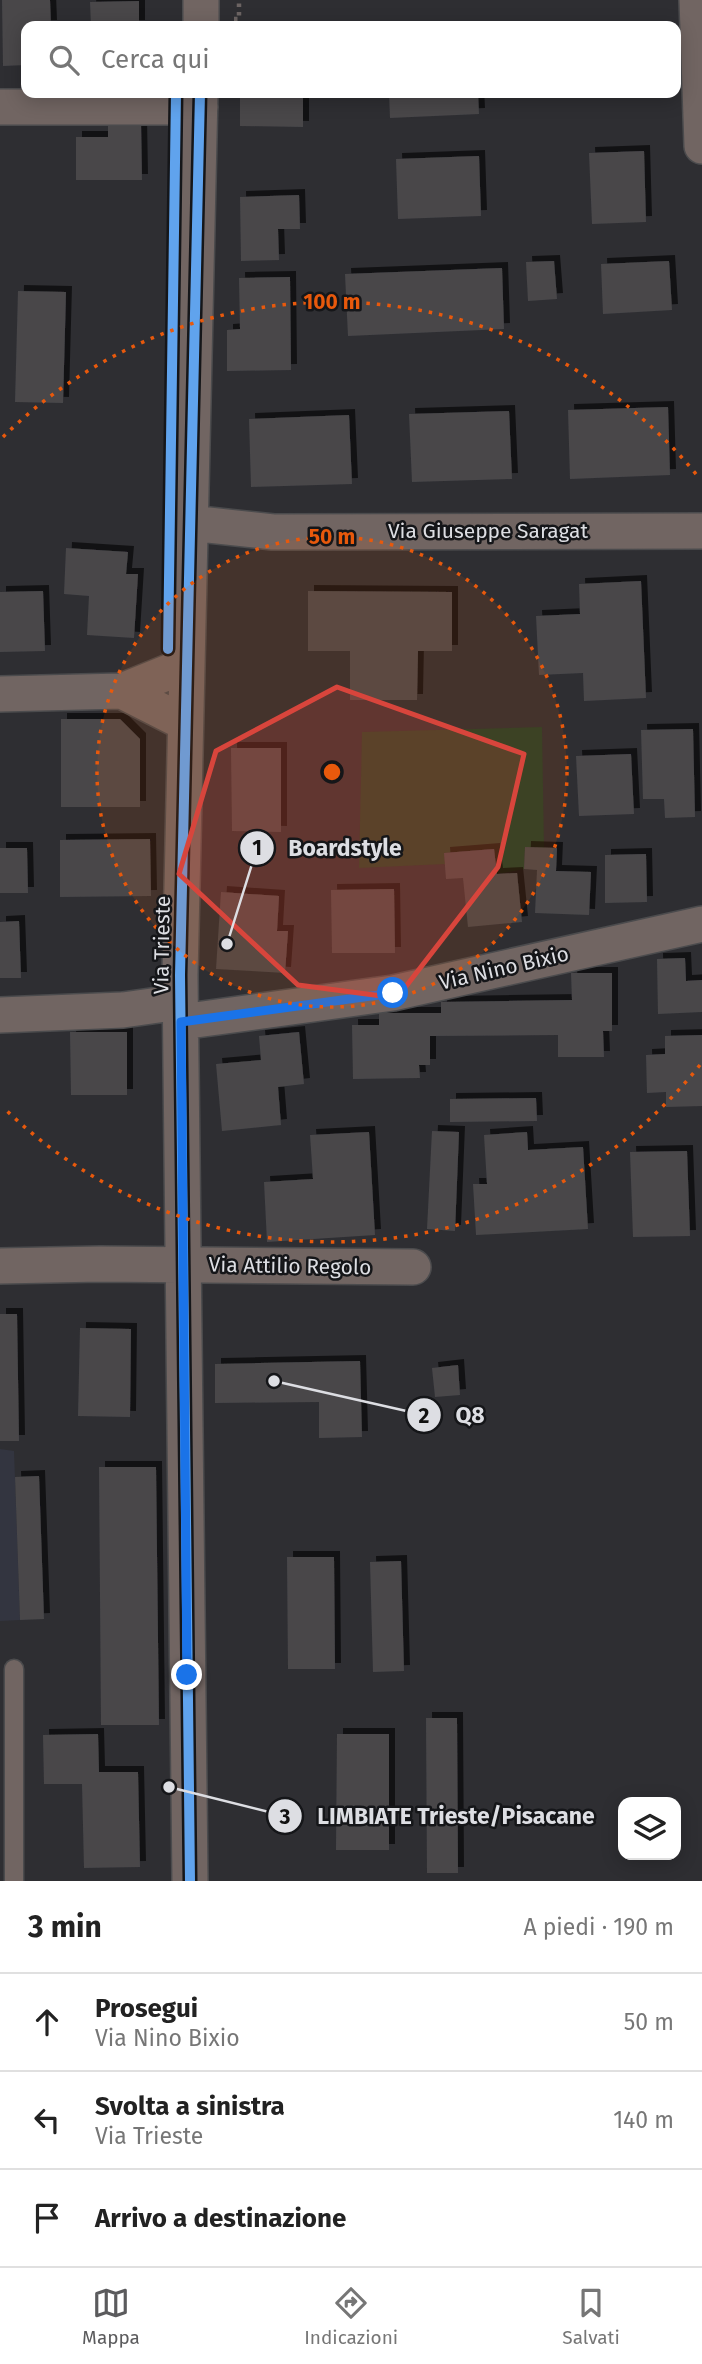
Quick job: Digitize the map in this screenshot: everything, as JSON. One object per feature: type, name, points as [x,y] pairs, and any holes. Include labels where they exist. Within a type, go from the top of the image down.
[{"type":"street","points":[[201,0],[201,21]]},
{"type":"street","points":[[699,16],[702,146]]},
{"type":"street","points":[[0,107],[200,100]]},
{"type":"street","name":"Via Trieste","points":[[190,1881],[181,1012],[200,100]]},
{"type":"street","name":"Via Giuseppe Saragat","points":[[190,523],[273,532],[702,531]]},
{"type":"street","points":[[0,694],[122,691],[187,665]]},
{"type":"street","points":[[122,691],[185,723]]},
{"type":"street","name":"Via Nino Bixio","points":[[0,1015],[123,1010],[181,1012],[393,993],[702,924]]},
{"type":"street","name":"Via Attilio Regolo","points":[[0,1266],[413,1267]]},
{"type":"lane","points":[[14,1669],[14,1881]]},
{"type":"highlighted area","points":[[337,687],[524,754],[498,867],[397,998],[298,985],[179,874],[216,751]]},
{"type":"shaded area","points":[[0,1449],[14,1451],[20,1620],[0,1621]]},
{"type":"green space","points":[[542,727],[544,848],[525,847],[524,869],[497,874],[494,849],[444,853],[445,864],[359,868],[362,732]]},
{"type":"building","points":[[2,0],[50,0],[51,21],[21,21],[21,65],[3,66]]},
{"type":"building","points":[[139,1],[139,21],[91,21],[90,2]]},
{"type":"building","points":[[240,98],[303,98],[303,127],[240,126]]},
{"type":"building","points":[[389,98],[478,98],[479,114],[390,118]]},
{"type":"building","points":[[108,123],[141,123],[142,180],[76,180],[76,137],[108,137]]},
{"type":"building","points":[[644,151],[646,222],[592,224],[589,153]]},
{"type":"building","points":[[479,156],[481,216],[398,219],[396,159]]},
{"type":"building","points":[[299,195],[300,229],[278,229],[279,260],[241,261],[240,197]]},
{"type":"building","points":[[554,261],[557,299],[528,301],[526,262]]},
{"type":"building","points":[[669,261],[672,310],[603,314],[601,264]]},
{"type":"building","points":[[502,268],[504,329],[348,336],[345,274]]},
{"type":"building","points":[[290,277],[291,370],[227,371],[227,330],[240,329],[239,278]]},
{"type":"building","points":[[18,291],[66,292],[63,403],[15,402]]},
{"type":"building","points":[[668,407],[670,475],[570,479],[568,410]]},
{"type":"building","points":[[509,411],[512,479],[412,482],[409,414]]},
{"type":"building","points":[[349,415],[352,484],[251,487],[249,419]]},
{"type":"building","points":[[66,548],[128,552],[126,574],[138,574],[134,638],[87,635],[89,596],[64,594]]},
{"type":"building","points":[[641,581],[646,698],[584,701],[583,673],[539,675],[536,616],[580,614],[579,584]]},
{"type":"building","points":[[43,591],[45,651],[0,652],[0,592]]},
{"type":"building","points":[[308,591],[452,592],[452,651],[418,651],[417,700],[350,700],[350,651],[308,651]]},
{"type":"building","points":[[61,719],[120,719],[140,739],[140,807],[61,807]]},
{"type":"building","points":[[693,729],[695,817],[665,818],[664,799],[643,799],[641,730]]},
{"type":"building","points":[[231,748],[281,748],[281,832],[232,831]]},
{"type":"building","points":[[631,754],[634,814],[579,816],[576,756]]},
{"type":"building","points":[[150,839],[151,896],[60,897],[60,840]]},
{"type":"building","points":[[525,847],[557,848],[556,871],[591,872],[589,915],[535,913],[537,870],[524,869]]},
{"type":"building","points":[[0,848],[27,848],[28,893],[0,893]]},
{"type":"building","points":[[494,849],[497,874],[517,873],[522,922],[468,927],[463,878],[446,879],[444,853]]},
{"type":"building","points":[[646,854],[647,902],[605,903],[605,855]]},
{"type":"building","points":[[394,889],[395,953],[332,953],[331,890]]},
{"type":"building","points":[[221,892],[279,896],[277,931],[288,931],[285,973],[216,969]]},
{"type":"building","points":[[19,921],[21,978],[0,978],[0,922]]},
{"type":"building","points":[[685,958],[686,981],[702,980],[702,1012],[658,1014],[657,959]]},
{"type":"building","points":[[571,973],[612,973],[612,1031],[603,1031],[604,1057],[558,1057],[558,1035],[430,1036],[430,1065],[419,1065],[420,1078],[353,1079],[352,1025],[379,1025],[379,1013],[441,1013],[441,1002],[572,1000]]},
{"type":"building","points":[[70,1032],[127,1032],[127,1095],[71,1095]]},
{"type":"building","points":[[299,1032],[304,1084],[278,1087],[281,1125],[222,1131],[216,1064],[261,1060],[259,1036]]},
{"type":"building","points":[[702,1035],[702,1106],[666,1107],[666,1092],[647,1093],[646,1055],[665,1054],[665,1036]]},
{"type":"building","points":[[536,1098],[537,1121],[450,1122],[450,1099]]},
{"type":"building","points":[[432,1131],[459,1132],[455,1231],[427,1229]]},
{"type":"building","points":[[369,1132],[375,1235],[267,1242],[264,1182],[313,1179],[310,1135]]},
{"type":"building","points":[[527,1132],[528,1150],[583,1147],[588,1229],[476,1235],[473,1184],[487,1184],[484,1135]]},
{"type":"building","points":[[687,1151],[690,1236],[633,1237],[630,1152]]},
{"type":"building","points":[[0,1314],[17,1314],[19,1441],[0,1441]]},
{"type":"building","points":[[80,1328],[131,1329],[130,1417],[78,1416]]},
{"type":"building","points":[[360,1361],[362,1437],[319,1438],[319,1402],[215,1403],[215,1364]]},
{"type":"building","points":[[458,1365],[460,1395],[435,1397],[432,1368]]},
{"type":"building","points":[[99,1467],[156,1467],[159,1725],[101,1725]]},
{"type":"building","points":[[39,1476],[44,1619],[20,1620],[15,1477]]},
{"type":"building","points":[[287,1557],[334,1557],[335,1669],[288,1669]]},
{"type":"building","points":[[401,1561],[404,1671],[373,1672],[370,1562]]},
{"type":"building","points":[[426,1718],[457,1718],[458,1873],[427,1873]]},
{"type":"building","points":[[98,1734],[99,1772],[138,1772],[140,1867],[84,1868],[82,1784],[44,1784],[43,1735]]},
{"type":"building","points":[[337,1734],[389,1734],[389,1850],[336,1850]]},
{"type":"cycle path","points":[[168,649],[176,98]]},
{"type":"cycle path","points":[[190,1881],[180,975],[200,98]]},
{"type":"place","name":"Boardstyle","points":[[227,944]]},
{"type":"place","name":"Q8","points":[[274,1381]]},
{"type":"place","name":"LIMBIATE Trieste/Pisacane","points":[[169,1787]]},
{"type":"route","points":[[187,1675],[181,1022],[393,993]]}]
